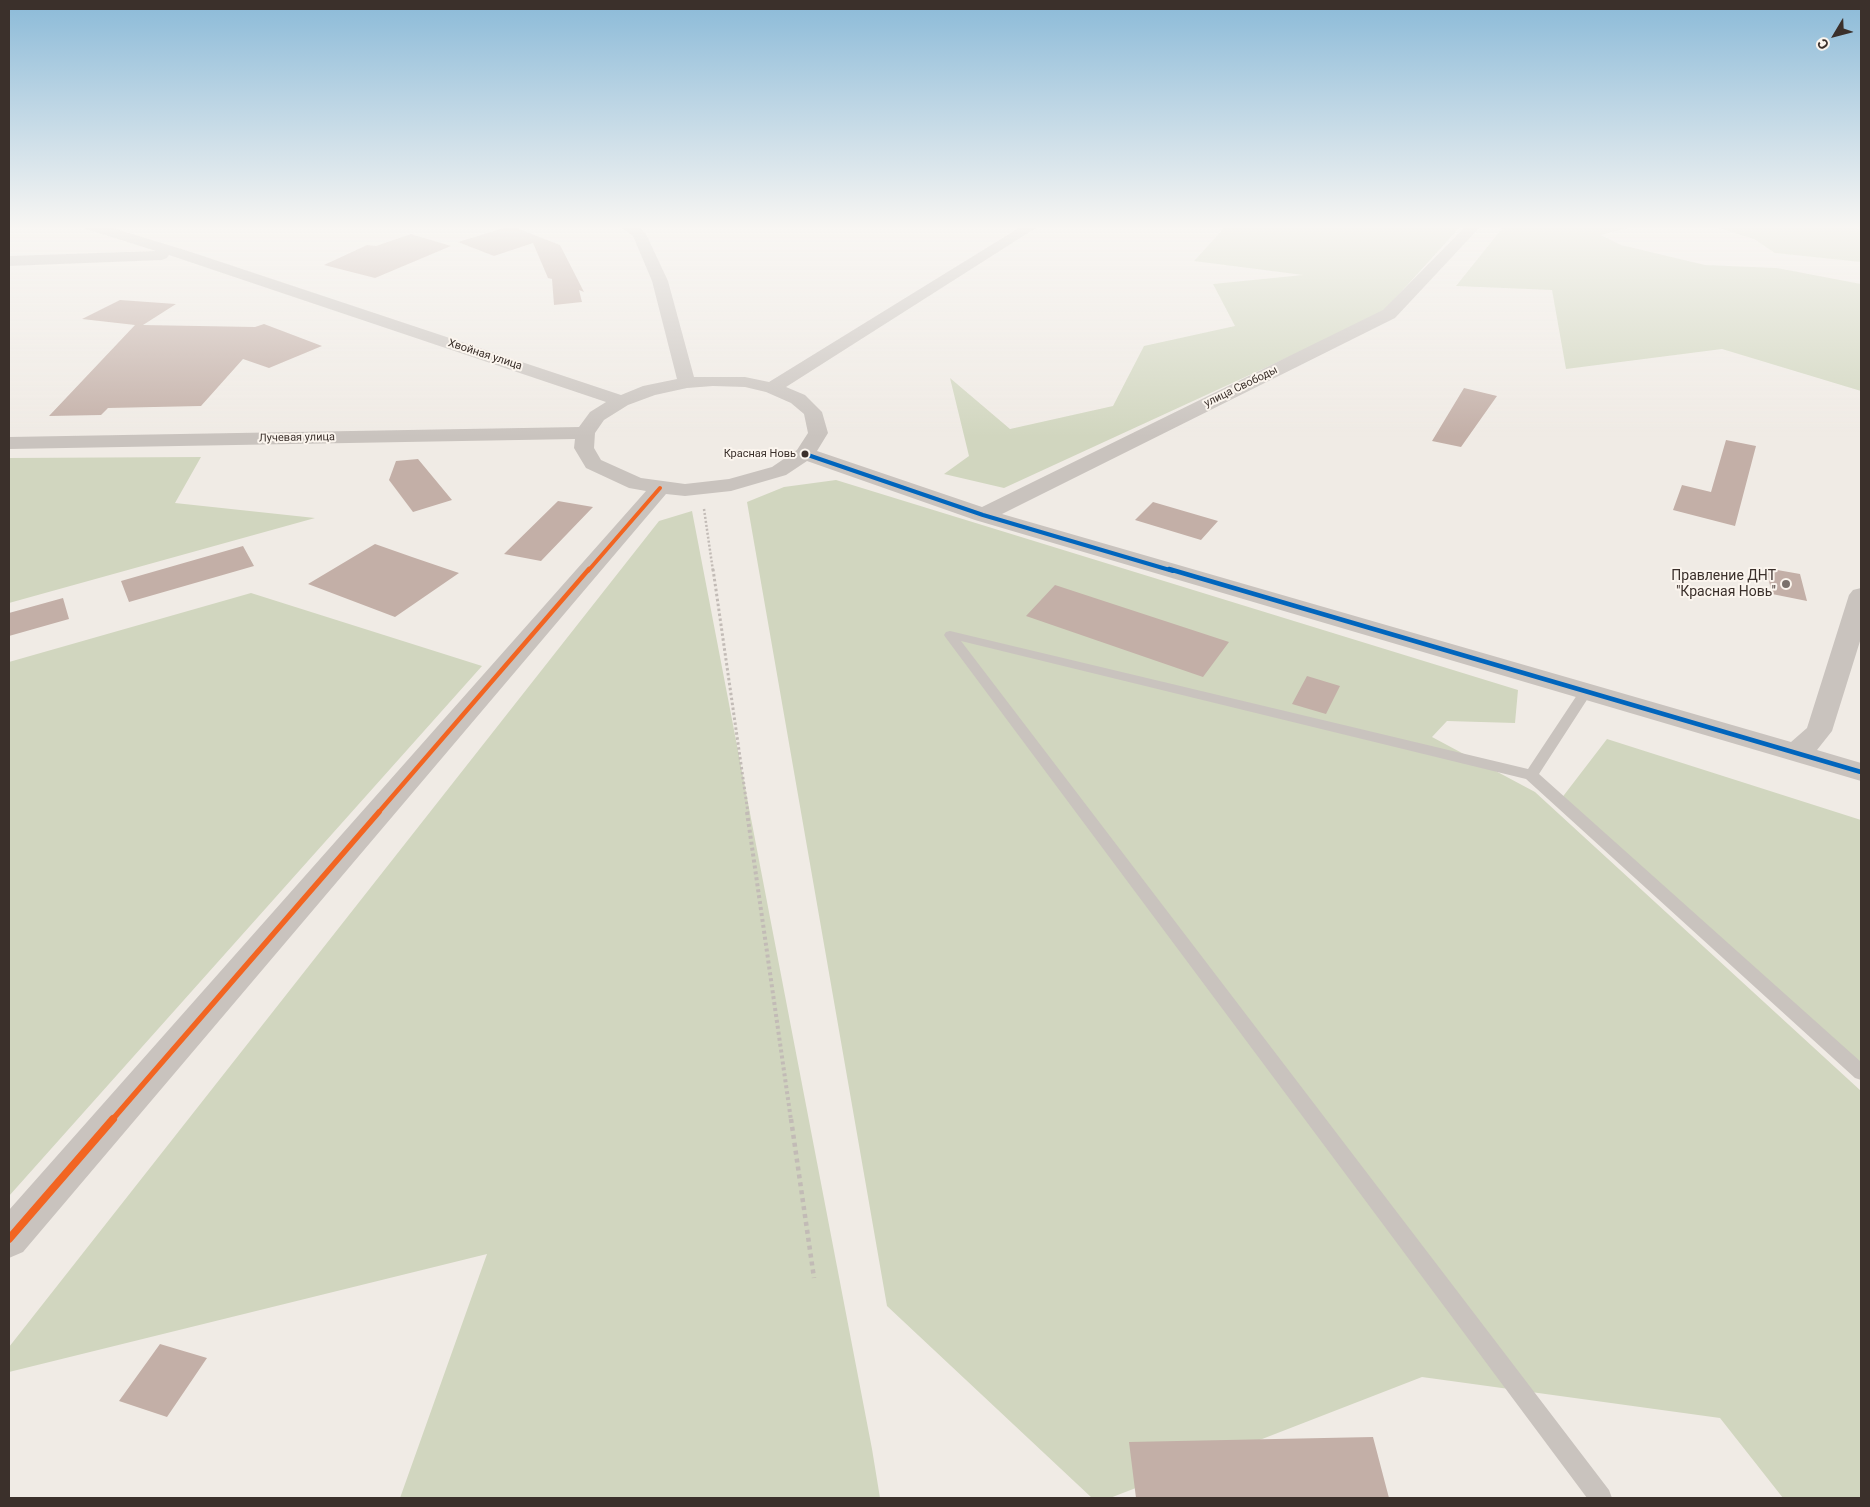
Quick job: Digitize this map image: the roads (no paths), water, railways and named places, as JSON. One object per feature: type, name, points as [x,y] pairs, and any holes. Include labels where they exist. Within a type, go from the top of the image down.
[{"type":"street","name":"Хвойная улица","points":[[310,296],[621,400]]},
{"type":"street","points":[[664,296],[687,383]]},
{"type":"street","points":[[772,388],[919,296]]},
{"type":"street","name":"улица Свободы","points":[[983,515],[1389,314],[1406,296]]},
{"type":"street","points":[[713,381],[737,382],[772,388],[798,399],[814,412],[818,433],[805,454],[779,471],[731,485],[701,488],[660,488],[636,484],[594,464],[584,448],[585,433],[598,416],[621,400],[650,390],[687,383],[713,381]]},
{"type":"street","name":"Лучевая улица","points":[[9,443],[585,433]]},
{"type":"street","points":[[805,454],[983,515],[1861,772]]},
{"type":"street","points":[[9,1239],[660,488]]},
{"type":"street","points":[[1795,753],[1806,745],[1819,731],[1861,595]]},
{"type":"lane","points":[[1601,1498],[950,635],[1531,775],[1861,1073]]},
{"type":"lane","points":[[1531,775],[1586,692]]},
{"type":"place","name":"Красная Новь","points":[[805,454]]},
{"type":"place","name":"Правление ДНТ \"Красная Новь\"","points":[[1786,584]]}]
